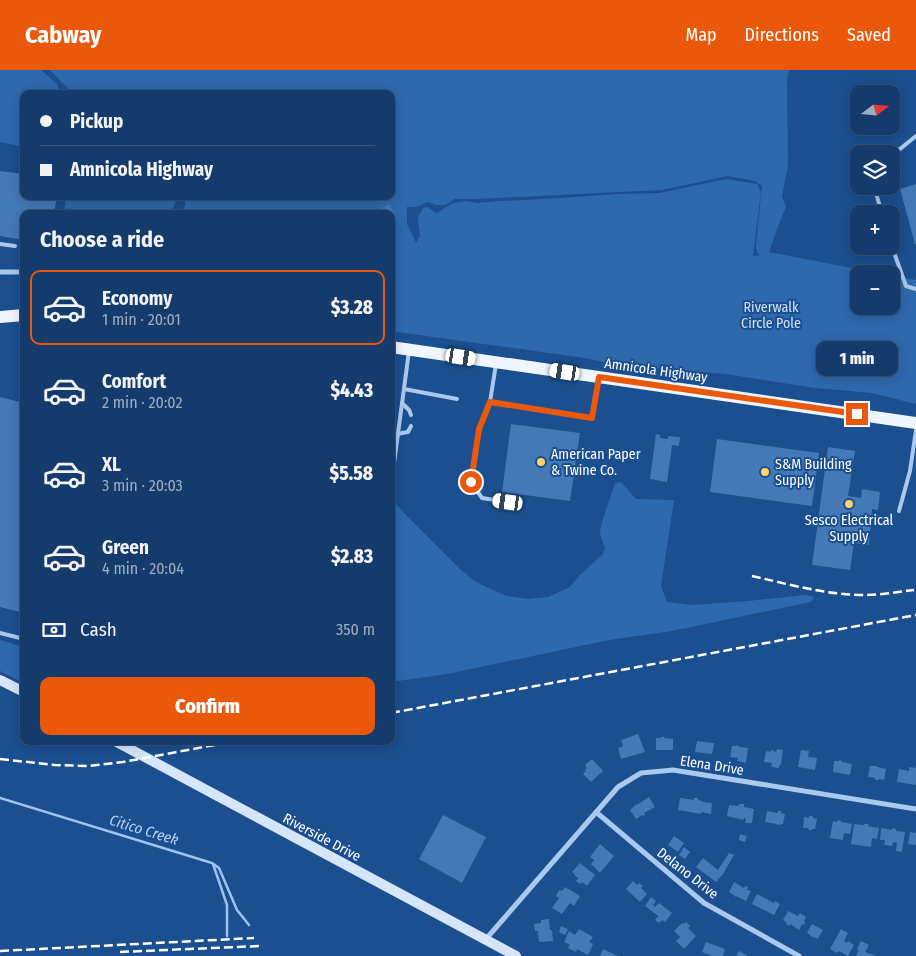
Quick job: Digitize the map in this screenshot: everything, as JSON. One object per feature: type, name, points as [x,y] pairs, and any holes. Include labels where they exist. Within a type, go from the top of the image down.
[{"type":"main road","points":[[0,317],[20,315]]},
{"type":"main road","name":"Amnicola Highway","points":[[395,347],[916,423]]},
{"type":"street","points":[[0,272],[20,272]]},
{"type":"street","points":[[0,680],[20,690]]},
{"type":"street","name":"Riverside Drive","points":[[122,745],[516,956]]},
{"type":"street","name":"Elena Drive","points":[[485,940],[618,787],[642,773],[673,770],[916,809]]},
{"type":"street","name":"Delano Drive","points":[[596,812],[704,903],[799,956]]},
{"type":"lane","points":[[900,148],[916,136]]},
{"type":"lane","points":[[0,244],[15,246]]},
{"type":"lane","points":[[895,255],[906,286],[916,288]]},
{"type":"lane","points":[[395,440],[409,349]]},
{"type":"lane","points":[[496,362],[490,402],[479,429],[471,482],[482,498],[508,502]]},
{"type":"lane","points":[[490,402],[592,418],[599,377]]},
{"type":"lane","points":[[404,389],[456,399]]},
{"type":"lane","points":[[402,403],[411,415]]},
{"type":"lane","points":[[397,434],[408,432],[410,426]]},
{"type":"lane","points":[[899,510],[910,471],[916,430]]},
{"type":"lane","points":[[0,632],[20,638]]},
{"type":"green space","points":[[0,70],[41,70],[57,84],[59,90],[20,90],[20,146],[0,142]]},
{"type":"green space","name":"Riverwalk Circle Pole","points":[[50,70],[789,70],[787,80],[788,165],[782,196],[786,207],[769,252],[850,268],[850,315],[900,315],[900,277],[916,280],[916,404],[872,393],[815,388],[725,374],[618,365],[584,358],[395,332],[395,210],[181,210],[185,207],[185,200],[395,200],[395,90],[69,90]],"holes":[[[728,176],[755,181],[762,186],[756,246],[757,253],[760,255],[753,256],[761,192],[757,184],[726,179],[659,193],[477,203],[467,201],[453,203],[437,213],[427,207],[423,208],[418,217],[420,236],[416,243],[407,224],[407,207],[416,207],[428,202],[436,205],[446,205],[455,199],[662,190]]]},
{"type":"green space","points":[[66,200],[176,201],[173,208],[166,210],[64,210]]},
{"type":"green space","points":[[621,482],[636,499],[674,500],[661,586],[667,602],[692,605],[806,595],[814,597],[811,602],[672,631],[609,640],[447,674],[395,681],[395,503],[461,570],[476,582],[507,596],[529,599],[548,597],[570,587],[603,554],[605,548],[600,530],[615,483]]},
{"type":"green space","points":[[0,640],[20,646],[20,681],[0,671]]},
{"type":"building","points":[[0,171],[20,174],[20,200],[56,200],[55,210],[20,210],[20,239],[0,236]]},
{"type":"building","points":[[916,184],[916,244],[915,244],[900,189]]},
{"type":"building","points":[[389,204],[393,210],[383,210],[382,208]]},
{"type":"building","points":[[0,397],[20,402],[20,612],[0,607]]},
{"type":"building","name":"American Paper & Twine Co.","points":[[511,424],[580,433],[570,501],[502,492]]},
{"type":"building","points":[[656,434],[660,435],[660,438],[668,439],[668,436],[680,437],[679,446],[672,445],[667,482],[650,479]]},
{"type":"building","name":"S&M Building Supply","points":[[717,439],[819,453],[812,506],[710,492]]},
{"type":"building","name":"Sesco Electrical Supply","points":[[828,447],[855,451],[848,496],[861,498],[862,489],[880,492],[878,510],[872,509],[869,545],[854,543],[850,570],[812,565]]},
{"type":"building","points":[[638,734],[645,752],[621,759],[618,748],[623,746],[621,740]]},
{"type":"building","points":[[656,738],[673,739],[673,750],[656,750]]},
{"type":"building","points":[[697,741],[714,743],[712,754],[695,752]]},
{"type":"building","points":[[732,746],[748,748],[746,763],[737,761],[738,758],[730,757]]},
{"type":"building","points":[[777,749],[783,750],[779,768],[771,767],[772,763],[764,762],[766,751],[776,752]]},
{"type":"building","points":[[801,750],[809,751],[808,757],[817,758],[815,770],[798,767]]},
{"type":"building","points":[[592,759],[603,771],[591,782],[583,774],[587,768],[585,765]]},
{"type":"building","points":[[839,760],[852,764],[850,775],[833,772],[834,761]]},
{"type":"building","points":[[870,766],[886,769],[884,780],[875,780],[875,778],[868,777]]},
{"type":"building","points":[[909,767],[916,768],[916,785],[897,782],[899,769],[909,771]]},
{"type":"building","points":[[649,797],[655,807],[636,819],[630,810]]},
{"type":"building","points":[[680,798],[694,800],[694,798],[698,798],[702,802],[712,803],[711,814],[678,810]]},
{"type":"building","points":[[739,804],[744,804],[744,807],[754,809],[752,823],[745,823],[746,819],[744,818],[743,820],[727,816],[729,805],[739,806]]},
{"type":"building","points":[[767,811],[778,813],[778,811],[781,811],[781,813],[785,814],[783,824],[777,825],[765,822]]},
{"type":"building","points":[[443,815],[486,837],[462,883],[419,859]]},
{"type":"building","points":[[809,816],[817,819],[815,829],[812,830],[803,828],[804,817],[809,818]]},
{"type":"building","points":[[838,820],[852,824],[850,834],[844,833],[843,840],[830,838],[833,821],[837,822]]},
{"type":"building","points":[[854,824],[869,824],[868,826],[879,828],[877,839],[872,838],[871,847],[851,844]]},
{"type":"building","points":[[881,828],[892,830],[892,828],[896,829],[896,831],[905,832],[902,852],[896,851],[897,842],[893,843],[892,846],[884,845],[885,840],[880,840]]},
{"type":"building","points":[[910,832],[916,833],[916,845],[908,844]]},
{"type":"building","points":[[740,834],[747,836],[745,842],[739,840]]},
{"type":"building","points":[[674,836],[684,843],[678,852],[668,845]]},
{"type":"building","points":[[600,844],[614,856],[600,873],[591,864],[594,860],[590,857]]},
{"type":"building","points":[[684,847],[690,852],[685,859],[679,855]]},
{"type":"building","points":[[729,853],[734,855],[716,882],[696,867],[703,858],[718,870]]},
{"type":"building","points":[[580,863],[595,875],[587,886],[582,882],[580,884],[576,881],[578,878],[572,872]]},
{"type":"building","points":[[633,881],[637,885],[639,883],[643,886],[641,888],[647,894],[640,902],[626,889]]},
{"type":"building","points":[[734,882],[744,888],[748,887],[747,890],[751,891],[746,901],[729,892]]},
{"type":"building","points":[[565,887],[580,896],[574,906],[570,903],[562,914],[552,908],[559,898],[556,896],[559,890],[562,891]]},
{"type":"building","points":[[757,894],[780,904],[774,915],[752,904]]},
{"type":"building","points":[[651,897],[656,901],[653,905],[655,907],[659,903],[672,913],[665,922],[662,920],[659,923],[655,920],[658,916],[645,906]]},
{"type":"building","points":[[788,911],[798,916],[800,913],[806,917],[804,925],[802,924],[799,930],[790,924],[789,926],[783,920]]},
{"type":"building","points":[[549,919],[553,941],[539,942],[538,931],[535,931],[534,924],[541,923],[541,920]]},
{"type":"building","points":[[686,922],[690,926],[688,928],[696,936],[684,949],[676,941],[680,937],[674,931],[682,923]]},
{"type":"building","points":[[812,924],[823,930],[818,939],[807,933]]},
{"type":"building","points":[[561,926],[568,929],[565,935],[559,932]]},
{"type":"building","points":[[579,929],[593,937],[589,942],[593,944],[588,955],[577,949],[576,952],[568,948],[570,945],[564,942],[569,931],[575,935]]},
{"type":"building","points":[[841,929],[848,933],[844,941],[854,945],[848,956],[830,949]]},
{"type":"building","points":[[861,941],[869,945],[865,952],[876,956],[856,956]]},
{"type":"building","points":[[706,942],[725,949],[723,956],[712,956],[702,952]]},
{"type":"building","points":[[603,949],[618,956],[600,956]]},
{"type":"building","points":[[739,951],[748,956],[736,956]]},
{"type":"waterway","name":"Citico Creek","points":[[0,798],[212,863],[219,868],[237,910],[249,925]]},
{"type":"waterway","points":[[213,864],[227,905],[227,936]]},
{"type":"railway","points":[[752,576],[850,595],[914,590]]},
{"type":"railway","points":[[395,712],[916,615]]},
{"type":"railway","points":[[0,759],[55,765],[88,766],[123,762],[214,745]]},
{"type":"railway","points":[[0,951],[254,938]]},
{"type":"railway","points":[[120,952],[259,946]]},
{"type":"place","name":"American Paper & Twine Co.","points":[[541,462]]},
{"type":"place","name":"S&M Building Supply","points":[[765,472]]},
{"type":"place","name":"Sesco Electrical Supply","points":[[849,504]]},
{"type":"route","points":[[471,482],[479,429],[490,402],[592,418],[599,377],[857,414]]}]
